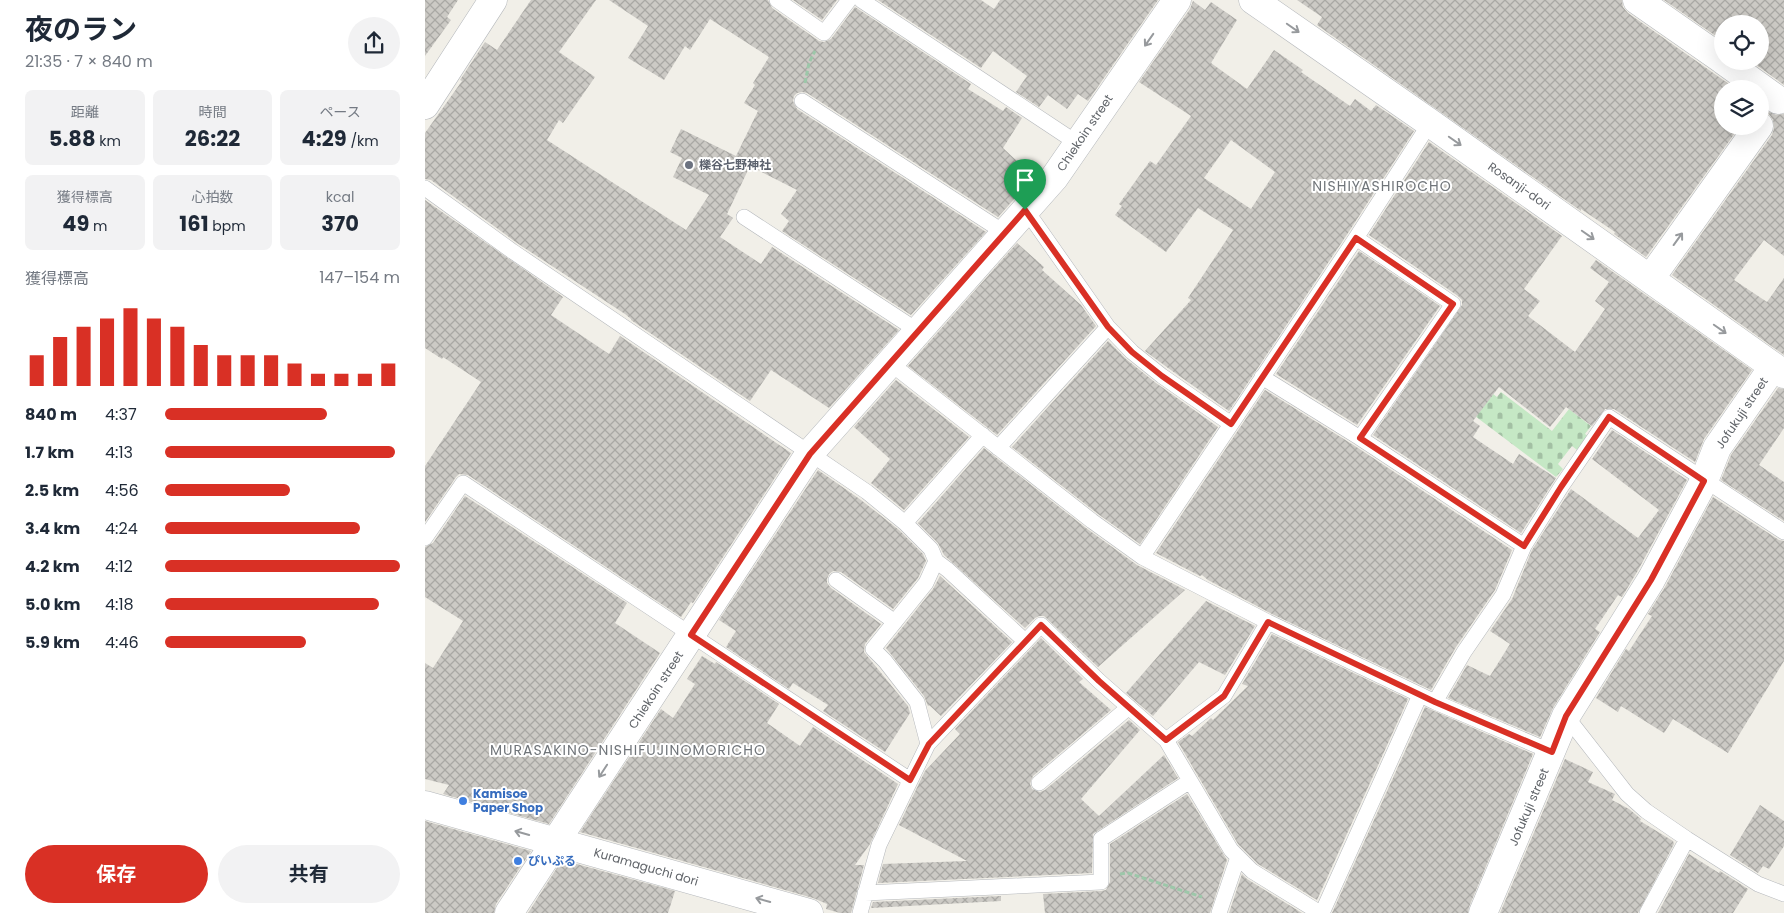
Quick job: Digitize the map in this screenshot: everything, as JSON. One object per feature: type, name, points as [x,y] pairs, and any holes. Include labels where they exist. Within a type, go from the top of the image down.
[{"type":"street","points":[[425,105],[493,0]]},
{"type":"street","name":"Chiekoin street","points":[[509,913],[810,454],[1054,178],[1177,0]]},
{"type":"street","name":"Rosanji-dori","points":[[1253,0],[1779,370]]},
{"type":"street","points":[[1637,0],[1714,55]]},
{"type":"street","points":[[1738,70],[1781,96],[1769,112]]},
{"type":"street","points":[[1650,279],[1753,135]]},
{"type":"street","name":"Jofukuji street","points":[[1483,913],[1566,716],[1651,580],[1704,481],[1717,448],[1779,370]]},
{"type":"street","name":"Kuramaguchi dori","points":[[425,805],[796,911]]},
{"type":"lane","points":[[777,0],[824,33],[849,0]]},
{"type":"lane","points":[[861,0],[1069,137]]},
{"type":"lane","points":[[802,101],[1005,232]]},
{"type":"lane","points":[[1142,557],[1356,238],[1430,123]]},
{"type":"lane","points":[[425,188],[512,251],[867,492],[905,523],[931,549],[937,562],[1025,641]]},
{"type":"lane","points":[[1025,210],[1108,327],[1132,352],[1162,376],[1231,424]]},
{"type":"lane","points":[[744,217],[918,331]]},
{"type":"lane","points":[[1356,238],[1453,304],[1360,438]]},
{"type":"lane","points":[[998,448],[1108,327]]},
{"type":"lane","points":[[890,363],[1092,521],[1142,557],[1268,622],[1420,695],[1552,752]]},
{"type":"lane","points":[[1262,377],[1360,438],[1524,546]]},
{"type":"lane","points":[[1435,702],[1464,652],[1503,594],[1524,546],[1561,487],[1609,417],[1784,532]]},
{"type":"lane","points":[[905,523],[983,435]]},
{"type":"lane","points":[[425,538],[463,483],[910,780]]},
{"type":"lane","points":[[929,744],[917,702],[873,649],[926,583],[937,562]]},
{"type":"lane","points":[[836,580],[895,622]]},
{"type":"lane","points":[[1166,740],[1224,696],[1268,622]]},
{"type":"lane","points":[[860,913],[879,845],[929,744],[1041,625],[1166,740],[1231,850],[1252,871],[1321,913],[1420,695]]},
{"type":"lane","points":[[1039,782],[1129,707]]},
{"type":"lane","points":[[1566,716],[1627,794],[1646,811],[1759,884],[1784,894]]},
{"type":"lane","points":[[865,892],[1101,882],[1101,839],[1190,781]]},
{"type":"lane","points":[[1647,913],[1687,839]]},
{"type":"lane","points":[[1220,908],[1238,857]]},
{"type":"path","points":[[802,101],[809,63],[824,33]]},
{"type":"path","points":[[1101,877],[1128,873],[1220,908]]},
{"type":"green space","points":[[1480,384],[1497,397],[1501,392],[1552,431],[1569,409],[1591,426],[1585,434],[1588,436],[1577,450],[1572,446],[1558,464],[1563,469],[1556,477],[1463,407]]},
{"type":"building","points":[[425,0],[458,0],[447,17],[451,20],[425,56]]},
{"type":"building","points":[[531,0],[596,0],[559,52],[595,77],[563,123],[559,120],[547,140],[686,230],[709,195],[673,177],[682,158],[670,152],[681,129],[736,156],[758,111],[744,103],[755,85],[753,83],[769,57],[710,19],[690,50],[685,46],[664,80],[628,58],[648,26],[609,0],[768,0],[772,8],[819,41],[824,42],[831,39],[855,7],[971,84],[968,89],[1003,111],[1006,107],[1022,118],[1003,148],[1034,177],[998,217],[807,93],[797,93],[793,101],[797,109],[986,232],[911,315],[782,231],[789,221],[781,214],[797,190],[750,166],[727,214],[733,218],[720,237],[761,264],[772,247],[899,330],[829,408],[771,370],[750,401],[625,314],[517,243],[431,180],[425,179],[425,133],[462,81],[460,80],[485,42],[497,50]]},
{"type":"building","points":[[793,0],[837,0],[822,20]]},
{"type":"building","points":[[878,0],[981,0],[994,9],[1000,0],[1158,0],[1088,101],[1078,94],[1067,109],[1048,95],[1039,107],[1016,92],[1027,76],[993,51],[981,68]]},
{"type":"building","points":[[1297,0],[1622,0],[1623,7],[1628,13],[1723,80],[1714,80],[1714,135],[1734,135],[1646,257],[1614,234],[1615,232],[1581,209],[1581,211],[1317,25],[1322,17]]},
{"type":"building","points":[[1664,0],[1784,0],[1784,85],[1763,70],[1769,70],[1769,15],[1714,15],[1714,35]]},
{"type":"building","points":[[1193,1],[1205,10],[1211,2],[1237,20],[1211,63],[1247,89],[1274,50],[1303,70],[1301,72],[1350,106],[1355,99],[1371,111],[1376,105],[1414,131],[1229,411],[1145,351],[1191,300],[1188,298],[1233,230],[1198,208],[1166,252],[1115,215],[1122,206],[1119,204],[1150,161],[1156,165],[1191,116],[1139,82],[1190,9]],"holes":[[[1231,140],[1275,172],[1251,209],[1204,178]]]},
{"type":"building","points":[[1769,111],[1776,115],[1784,114],[1784,256],[1764,240],[1734,280],[1767,302],[1784,278],[1784,355],[1672,275],[1772,135],[1774,128]]},
{"type":"building","points":[[1429,142],[1562,236],[1524,289],[1540,301],[1528,316],[1575,352],[1605,309],[1595,301],[1609,282],[1590,268],[1596,260],[1752,370],[1704,439],[1695,462],[1614,409],[1605,409],[1592,426],[1566,407],[1550,427],[1499,387],[1473,421],[1480,426],[1473,437],[1513,464],[1519,454],[1556,478],[1521,533],[1373,435],[1462,305],[1462,300],[1458,296],[1369,235]]},
{"type":"building","points":[[425,200],[563,297],[551,315],[609,354],[620,336],[791,453],[693,603],[691,602],[681,617],[468,475],[459,474],[456,477],[425,522],[425,466],[481,382],[443,357],[442,359],[425,348]]},
{"type":"building","points":[[1017,243],[1044,267],[1042,270],[1081,305],[1096,326],[997,435],[908,366]]},
{"type":"building","points":[[1359,251],[1440,306],[1357,425],[1276,374]]},
{"type":"building","points":[[1108,341],[1126,359],[1156,383],[1218,427],[1140,544],[1012,447]]},
{"type":"building","points":[[896,380],[969,437],[904,510],[871,483],[890,459],[854,427]]},
{"type":"building","points":[[1778,388],[1784,389],[1784,428],[1759,465],[1784,482],[1784,521],[1721,480],[1731,455]]},
{"type":"building","points":[[1265,390],[1355,446],[1512,550],[1495,590],[1456,647],[1431,690],[1272,614],[1202,575],[1200,576],[1156,553]]},
{"type":"building","points":[[1612,430],[1687,480],[1622,597],[1618,595],[1595,629],[1600,632],[1553,708],[1540,737],[1448,698],[1467,665],[1490,676],[1510,644],[1490,631],[1512,599],[1532,550],[1571,489],[1638,538],[1659,510],[1592,459]]},
{"type":"building","points":[[984,448],[1086,528],[1137,565],[1185,590],[1098,667],[1044,616],[1035,618],[1025,628],[944,555],[938,543],[918,523]]},
{"type":"building","points":[[818,470],[899,530],[923,554],[926,561],[918,578],[893,609],[841,572],[833,571],[827,579],[827,583],[831,588],[881,624],[865,644],[864,652],[908,706],[910,713],[885,752],[823,711],[828,705],[793,683],[789,689],[726,647],[736,631],[719,620]]},
{"type":"building","points":[[465,496],[627,603],[615,623],[660,653],[549,824],[443,794],[449,785],[425,779],[425,663],[433,668],[463,621],[425,597],[425,547],[433,543]]},
{"type":"building","points":[[1713,497],[1779,540],[1784,541],[1784,661],[1728,753],[1673,719],[1664,733],[1621,706],[1618,712],[1596,698],[1626,649],[1629,651],[1652,616],[1648,614],[1665,587]]},
{"type":"building","points":[[940,576],[1012,642],[941,716],[928,706],[924,696],[886,648],[933,589]]},
{"type":"building","points":[[1206,601],[1255,626],[1225,675],[1199,662],[1153,716],[1126,693]]},
{"type":"building","points":[[1272,634],[1408,699],[1317,900],[1258,864],[1238,844],[1178,742],[1189,734],[1192,736],[1211,718],[1213,720],[1248,686],[1242,684]]},
{"type":"building","points":[[1041,638],[1083,679],[1079,682],[1111,710],[1033,776],[1030,784],[1032,789],[1040,792],[1045,790],[1129,720],[1140,730],[1081,799],[1099,816],[1164,755],[1178,778],[1093,834],[1092,873],[878,883],[883,864],[967,861],[899,825],[925,771],[960,734],[955,729]]},
{"type":"building","points":[[702,656],[715,664],[716,662],[779,704],[767,723],[800,746],[813,727],[898,784],[870,844],[855,865],[864,865],[851,913],[840,913],[826,909],[827,904],[813,898],[580,832],[661,709],[673,718],[695,684],[687,679]]},
{"type":"building","points":[[1425,707],[1533,754],[1468,913],[1332,913]]},
{"type":"building","points":[[1565,759],[1593,772],[1588,782],[1615,794],[1612,800],[1629,809],[1641,819],[1640,821],[1673,841],[1674,844],[1638,913],[1500,913]]},
{"type":"building","points":[[1187,794],[1227,860],[1210,913],[1045,913],[1043,894],[1106,890],[1110,882],[1110,844]]},
{"type":"building","points":[[1760,805],[1784,821],[1784,846],[1769,869],[1763,866],[1758,873],[1730,855]]},
{"type":"building","points":[[425,821],[531,851],[496,904],[494,913],[425,913]]},
{"type":"building","points":[[1689,854],[1748,889],[1733,913],[1658,913]]},
{"type":"building","points":[[562,860],[675,891],[668,913],[528,913]]},
{"type":"building","points":[[1242,874],[1247,879],[1302,913],[1229,913]]},
{"type":"building","points":[[1001,896],[1001,901],[871,908],[873,902]]},
{"type":"place","name":"櫟谷七野神社","points":[[689,165]]},
{"type":"place","name":"Kamisoe Paper Shop","points":[[463,801]]},
{"type":"place","name":"ぴいぷる","points":[[518,861]]},
{"type":"district","name":"NISHIYASHIROCHO","points":[[1382,186]]},
{"type":"district","name":"MURASAKINO-NISHIFUJINOMORICHO","points":[[628,750]]},
{"type":"route","points":[[1025,210],[1108,327],[1132,352],[1162,376],[1231,424],[1356,238],[1453,304],[1360,438],[1524,546],[1561,487],[1609,417],[1704,481],[1651,580],[1566,716],[1552,752],[1435,702],[1268,622],[1224,696],[1166,740],[1099,681],[1041,625],[929,744],[910,780],[691,635],[810,454],[1025,210]]}]
